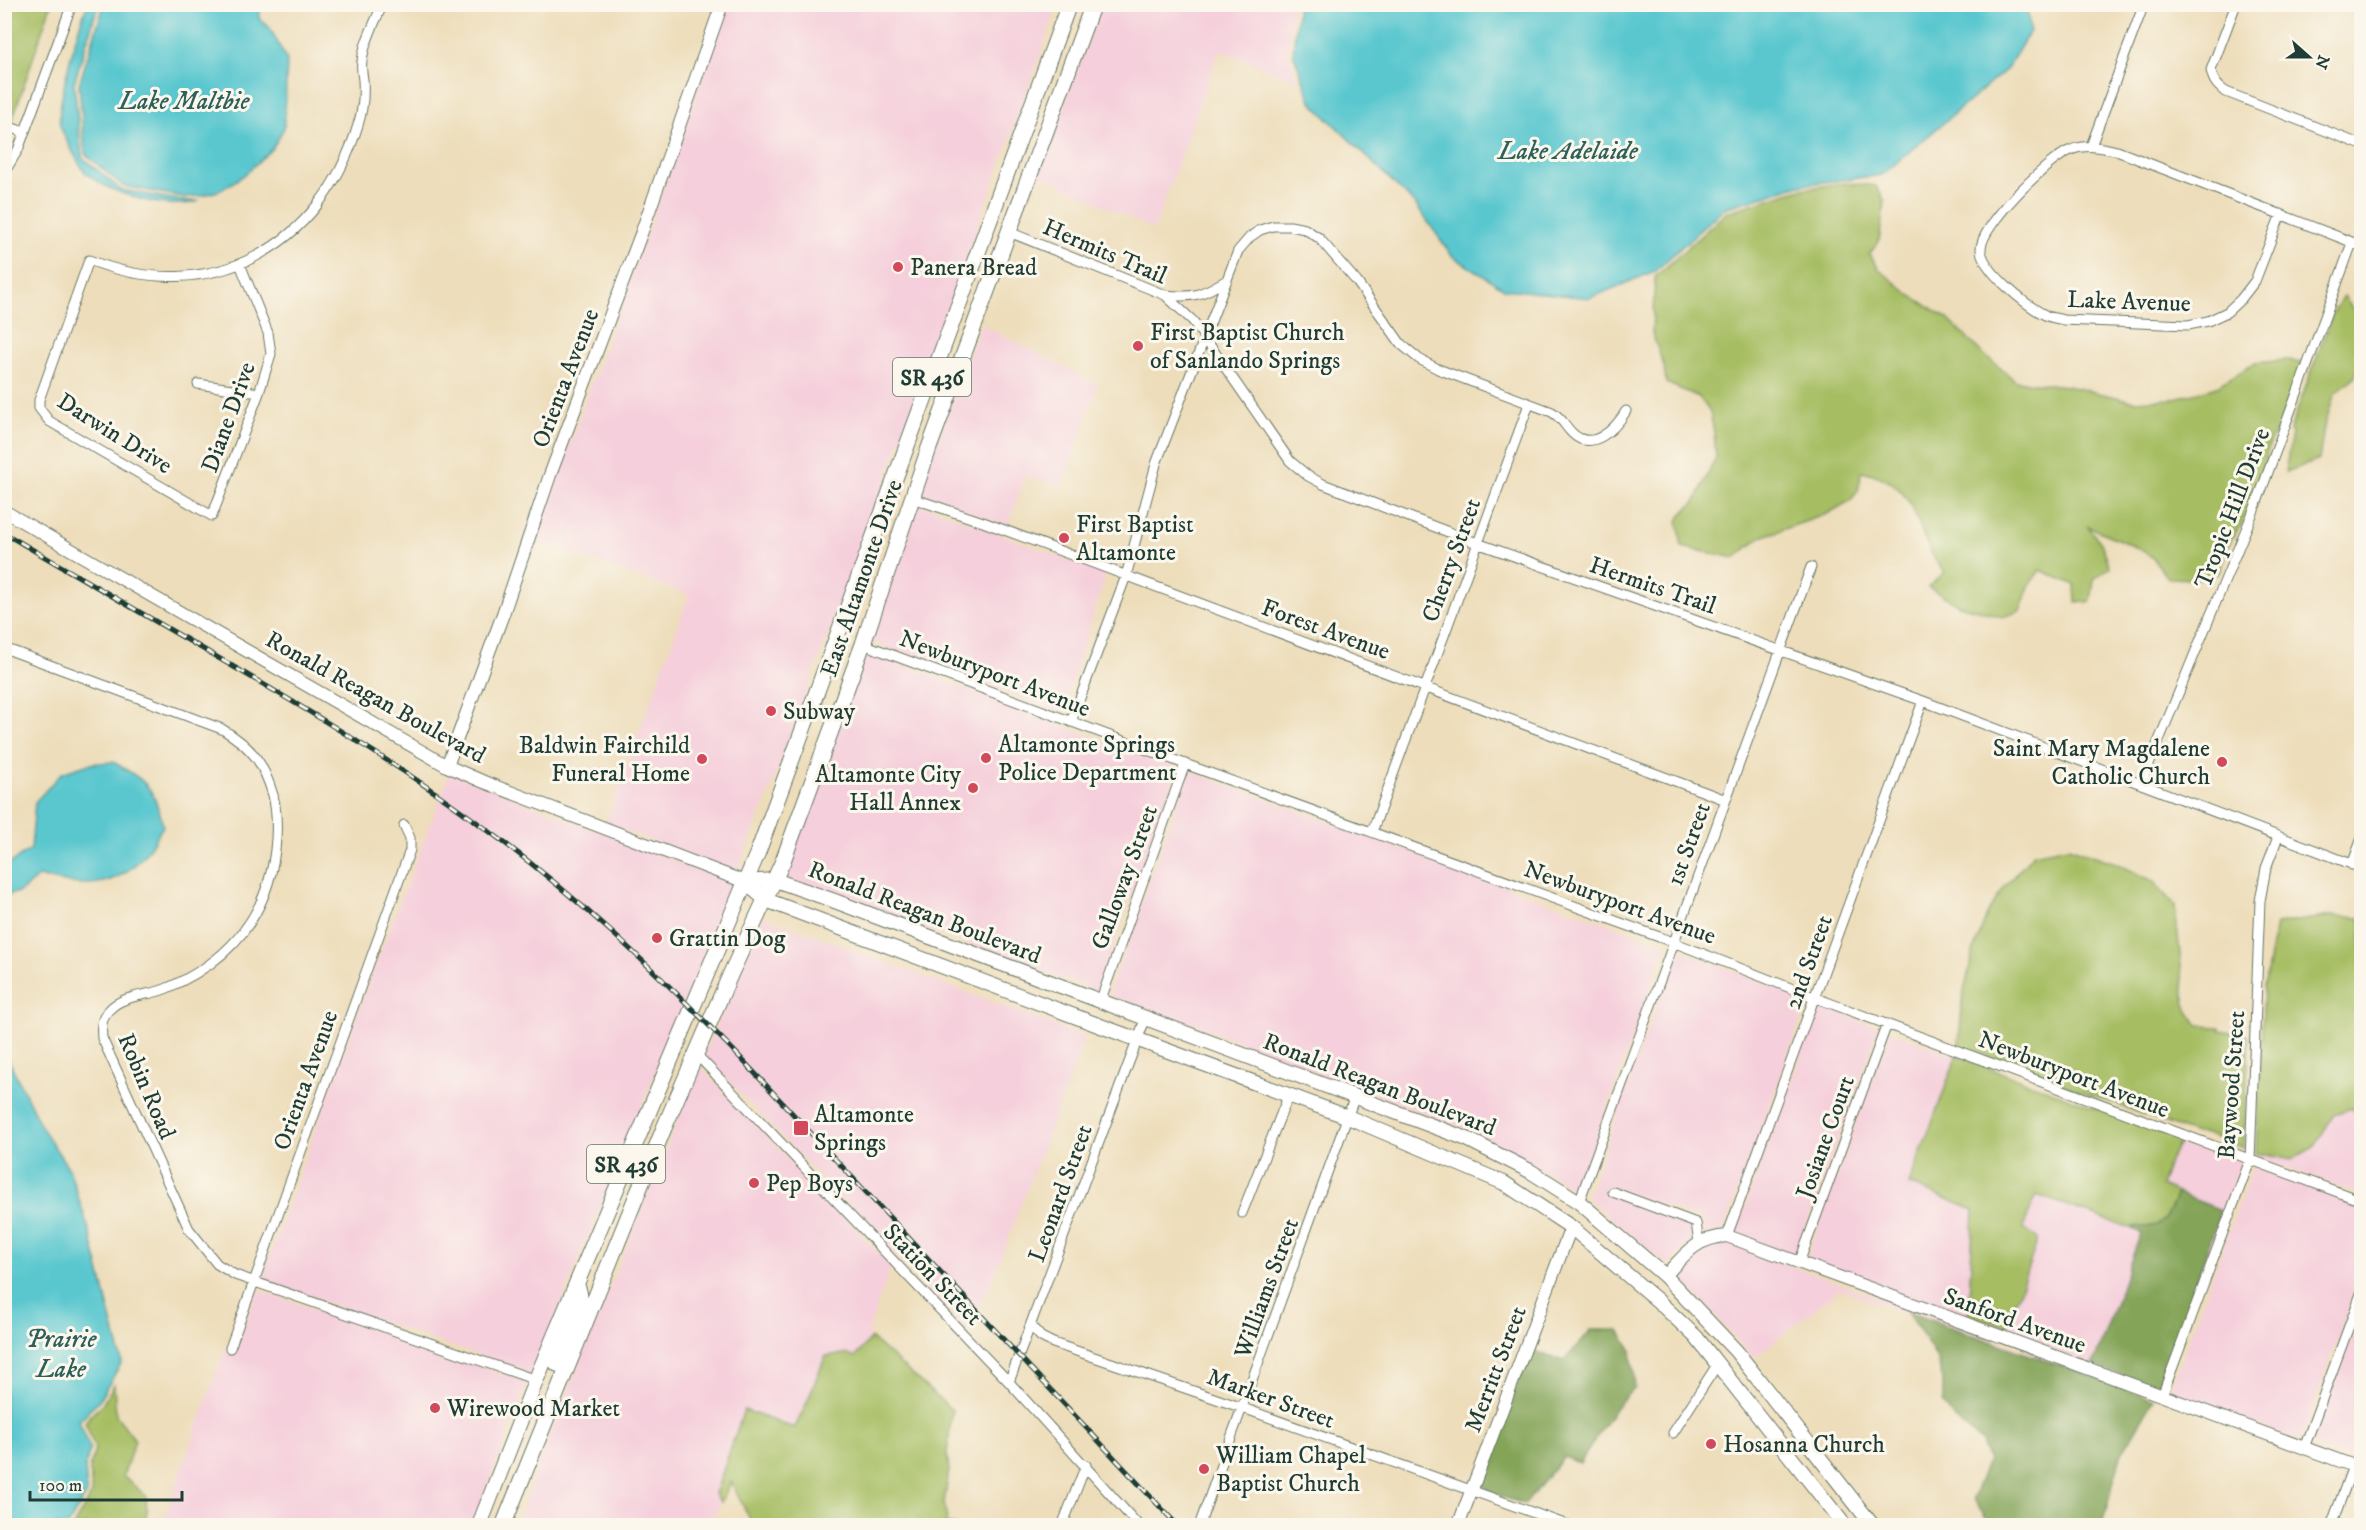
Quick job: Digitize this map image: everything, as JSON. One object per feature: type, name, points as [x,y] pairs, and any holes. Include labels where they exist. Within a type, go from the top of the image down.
[{"type":"main road","name":"East Altamonte Drive","points":[[479,1526],[536,1380],[745,882],[1069,4]]},
{"type":"main road","name":"East Altamonte Drive","points":[[503,1526],[558,1385],[696,1054],[775,880],[863,644],[929,448],[1093,4]]},
{"type":"main road","points":[[1050,56],[1060,64],[1064,82]]},
{"type":"main road","points":[[997,200],[1001,217],[1009,232]]},
{"type":"main road","points":[[989,221],[999,240],[1000,256]]},
{"type":"main road","points":[[919,413],[928,430],[929,448]]},
{"type":"main road","points":[[846,611],[850,628],[863,644]]},
{"type":"main road","name":"Ronald Reagan Boulevard","points":[[745,882],[775,880],[1467,1139],[1530,1171],[1579,1202],[1665,1276],[1736,1351],[1873,1526]]},
{"type":"main road","name":"Ronald Reagan Boulevard","points":[[745,882],[766,900],[1138,1040],[1348,1116],[1504,1183],[1571,1227],[1658,1301],[1696,1337],[1845,1526]]},
{"type":"main road","points":[[637,1136],[647,1171]]},
{"type":"main road","points":[[619,1182],[627,1219]]},
{"type":"main road","points":[[1571,1227],[1579,1202]]},
{"type":"main road","points":[[558,1385],[555,1373],[558,1359],[580,1305],[581,1293],[577,1286]]},
{"type":"main road","points":[[528,1463],[526,1451],[541,1402],[540,1388],[536,1380]]},
{"type":"street","points":[[4,173],[18,150],[72,4]]},
{"type":"street","name":"Orienta Avenue","points":[[447,766],[500,625],[550,475],[637,245],[722,4]]},
{"type":"street","points":[[2091,146],[2144,4]]},
{"type":"street","points":[[2236,4],[2214,60],[2211,70],[2213,79],[2226,92],[2361,145]]},
{"type":"street","points":[[240,264],[281,241],[297,227],[314,209],[342,166],[359,124],[363,104],[361,62],[381,5]]},
{"type":"street","points":[[4,125],[24,132]]},
{"type":"street","name":"Lake Avenue","points":[[2281,214],[2255,281],[2241,299],[2228,312],[2208,321],[2187,325],[2062,320],[2047,316],[2036,310],[1994,275],[1981,250],[1983,238],[1990,226],[2044,167],[2061,154],[2074,148],[2091,146],[2116,151],[2281,214],[2357,245]]},
{"type":"street","points":[[1071,722],[1126,576],[1156,464],[1238,251],[1250,237],[1260,230],[1273,226],[1290,226],[1305,229],[1319,238],[1357,282],[1401,344],[1419,359],[1438,369],[1552,412],[1562,418],[1571,432],[1580,438],[1593,440],[1607,434],[1618,425],[1626,411]]},
{"type":"street","name":"Hermits Trail","points":[[1009,232],[1165,295],[1193,321],[1290,460],[1308,476],[1323,484],[1477,543],[1923,701],[2357,866]]},
{"type":"street","name":"Tropic Hill Drive","points":[[2141,784],[2256,505],[2357,245]]},
{"type":"street","name":"Darwin Drive","points":[[212,516],[49,421],[39,408],[39,400],[89,260],[135,275],[159,276],[209,274],[240,264]]},
{"type":"street","name":"Diane Drive","points":[[212,516],[269,366],[271,346],[268,333],[240,264]]},
{"type":"street","points":[[1165,295],[1189,297],[1205,292],[1227,280]]},
{"type":"street","points":[[198,384],[259,393]]},
{"type":"street","name":"Cherry Street","points":[[1372,832],[1529,404]]},
{"type":"street","name":"Forest Avenue","points":[[912,498],[1726,800]]},
{"type":"street","name":"Ronald Reagan Boulevard","points":[[4,511],[447,766],[745,882]]},
{"type":"street","name":"1st Street","points":[[1579,1202],[1811,567]]},
{"type":"street","name":"Newburyport Avenue","points":[[863,644],[1185,765],[1673,942],[1816,998],[2361,1201]]},
{"type":"street","name":"Robin Road","points":[[5,651],[222,729],[239,739],[255,755],[267,774],[274,800],[277,834],[272,872],[262,901],[244,932],[220,957],[194,976],[163,990],[122,1001],[110,1008],[101,1026],[102,1038],[189,1229],[218,1264],[235,1275],[536,1380]]},
{"type":"street","name":"2nd Street","points":[[1727,1236],[1923,701]]},
{"type":"street","name":"Galloway Street","points":[[1100,1002],[1185,765]]},
{"type":"street","name":"Orienta Avenue","points":[[230,1348],[410,850],[410,838],[404,825]]},
{"type":"street","name":"Baywood Street","points":[[2162,1396],[2250,1160],[2260,901],[2266,868],[2278,837]]},
{"type":"street","points":[[2357,866],[2361,838]]},
{"type":"street","name":"Leonard Street","points":[[1009,1382],[1146,1017]]},
{"type":"street","name":"Josiane Court","points":[[1799,1263],[1887,1024]]},
{"type":"street","name":"Station Street","points":[[696,1054],[1009,1382],[1086,1465],[1138,1526]]},
{"type":"street","points":[[1242,1213],[1289,1094]]},
{"type":"street","name":"Williams Street","points":[[1200,1526],[1355,1096]]},
{"type":"street","points":[[1613,1192],[1696,1223],[1699,1243]]},
{"type":"street","name":"Merritt Street","points":[[1458,1526],[1571,1227]]},
{"type":"street","points":[[1665,1276],[1699,1243],[1712,1237],[1727,1236]]},
{"type":"street","name":"Sanford Avenue","points":[[1727,1236],[2357,1468]]},
{"type":"street","points":[[2304,1448],[2361,1291]]},
{"type":"street","name":"Marker Street","points":[[1031,1326],[1041,1337],[1053,1343],[1243,1408],[1460,1487],[1472,1489],[1570,1526]]},
{"type":"street","points":[[1673,1433],[1718,1365]]},
{"type":"street","points":[[1062,1526],[1086,1465]]},
{"type":"street","points":[[2331,1526],[2357,1468]]},
{"type":"shaded area","points":[[728,5],[1058,5],[886,479],[736,874],[606,823],[689,595],[535,540]]},
{"type":"shaded area","points":[[1102,5],[1293,5],[1288,53],[1298,81],[1219,50],[1154,230],[1037,173]]},
{"type":"shaded area","points":[[981,324],[1098,385],[1062,487],[1025,475],[1008,526],[918,492]]},
{"type":"shaded area","points":[[915,502],[1106,574],[1062,713],[864,639]]},
{"type":"shaded area","points":[[861,649],[1058,723],[1058,725],[1178,767],[1097,991],[778,876]]},
{"type":"shaded area","points":[[1189,771],[1666,945],[1577,1191],[1511,1151],[1456,1125],[1204,1028],[1108,995]]},
{"type":"shaded area","points":[[450,773],[733,883],[532,1374],[261,1280],[367,988]]},
{"type":"shaded area","points":[[762,916],[1085,1037],[993,1278],[967,1330],[704,1056]]},
{"type":"shaded area","points":[[1677,949],[1808,1000],[1723,1231],[1703,1234],[1702,1223],[1698,1218],[1609,1186],[1606,1195],[1691,1226],[1692,1241],[1667,1265],[1587,1198]]},
{"type":"shaded area","points":[[1819,1005],[1879,1027],[1795,1256],[1735,1234]]},
{"type":"shaded area","points":[[1890,1031],[1957,1056],[1974,1210],[1969,1315],[2007,1327],[2023,1227],[2037,1195],[2141,1232],[2093,1365],[1806,1260]]},
{"type":"shaded area","points":[[700,1066],[891,1266],[867,1334],[871,1338],[855,1358],[826,1357],[802,1416],[794,1428],[715,1494],[721,1502],[710,1525],[633,1526],[622,1522],[620,1526],[516,1526],[539,1461]]},
{"type":"shaded area","points":[[2352,1108],[2361,1118],[2361,1195],[2256,1157],[2256,1153],[2292,1160],[2315,1146],[2334,1114]]},
{"type":"shaded area","points":[[2181,1140],[2242,1163],[2159,1386],[2221,1210],[2161,1186],[2170,1159]]},
{"type":"shaded area","points":[[2253,1167],[2361,1206],[2361,1274],[2301,1441],[2169,1393]]},
{"type":"shaded area","points":[[1714,1242],[1727,1242],[2089,1375],[1840,1289],[1754,1358],[1675,1274],[1702,1248]]},
{"type":"shaded area","points":[[258,1290],[528,1383],[472,1525],[162,1526],[224,1351],[233,1354]]},
{"type":"shaded area","points":[[2361,1308],[2361,1464],[2312,1445]]},
{"type":"green space","points":[[4,5],[51,5],[5,141],[4,141]]},
{"type":"green space","points":[[1847,183],[1876,186],[1884,200],[1879,242],[1869,254],[1879,269],[1910,295],[1947,318],[1983,354],[2016,381],[2067,386],[2134,401],[2171,399],[2214,388],[2255,363],[2286,360],[2302,363],[2278,430],[2272,437],[2251,503],[2242,524],[2232,538],[2218,574],[2196,579],[2168,578],[2153,558],[2138,548],[2087,526],[2101,543],[2110,567],[2094,579],[2091,601],[2076,603],[2075,585],[2040,570],[2030,584],[2020,611],[2003,617],[1959,605],[1928,587],[1945,572],[1926,543],[1908,500],[1883,478],[1862,471],[1858,491],[1850,501],[1827,514],[1761,537],[1735,558],[1682,547],[1678,521],[1695,502],[1716,457],[1714,432],[1710,412],[1699,397],[1666,383],[1664,366],[1652,333],[1655,277],[1727,212],[1801,189]]},
{"type":"green space","points":[[2344,296],[2359,318],[2361,343],[2355,377],[2335,393],[2324,427],[2319,460],[2285,472],[2292,434],[2290,430],[2334,310]]},
{"type":"green space","points":[[2068,847],[2116,863],[2153,881],[2175,906],[2185,1005],[2198,1026],[2220,1027],[2220,1030],[2249,1035],[2244,1148],[2203,1133],[2193,1133],[1959,1046],[1962,1000],[1973,952],[1988,912],[2006,885],[2033,854]]},
{"type":"green space","points":[[2332,916],[2361,918],[2361,1118],[2352,1108],[2334,1114],[2315,1146],[2292,1160],[2256,1153],[2264,987],[2276,924]]},
{"type":"green space","points":[[1957,1056],[2181,1140],[2170,1159],[2161,1186],[2177,1193],[2168,1217],[2156,1226],[2130,1228],[2037,1195],[2023,1227],[2038,1239],[2007,1327],[1968,1315],[1974,1210],[1909,1184]]},
{"type":"green space","points":[[2177,1193],[2221,1210],[2158,1389],[2093,1365],[2141,1233],[2130,1228],[2162,1222],[2170,1212]]},
{"type":"green space","points":[[1908,1312],[2154,1399],[2121,1455],[2102,1525],[1991,1525],[1973,1498],[1988,1461],[1982,1442],[1954,1418],[1943,1404],[1943,1380],[1936,1357]]},
{"type":"green space","points":[[1591,1330],[1619,1330],[1631,1350],[1635,1387],[1616,1407],[1580,1463],[1564,1457],[1525,1504],[1489,1491],[1481,1482],[1530,1350],[1564,1361]]},
{"type":"green space","points":[[871,1338],[952,1410],[947,1454],[949,1470],[944,1503],[947,1519],[945,1524],[958,1525],[753,1525],[731,1482],[721,1502],[715,1494],[744,1410],[794,1428],[826,1356],[846,1354],[855,1357]]},
{"type":"green space","points":[[114,1385],[116,1415],[135,1440],[123,1476],[146,1496],[147,1512],[144,1525],[74,1525],[92,1493],[90,1469],[95,1448],[85,1422],[104,1402]]},
{"type":"water","name":"Lake Adelaide","points":[[1298,4],[2027,4],[2030,31],[2007,69],[1882,175],[1800,185],[1724,208],[1655,271],[1590,298],[1504,289],[1452,256],[1416,205],[1312,103],[1293,53]]},
{"type":"water","points":[[88,5],[98,5],[74,83],[82,157],[121,190],[183,201],[199,201],[171,204],[124,194],[86,173],[76,158],[61,129],[61,101],[79,28]]},
{"type":"water","name":"Lake Maltbie","points":[[104,5],[256,5],[260,11],[259,19],[270,28],[287,61],[284,128],[272,149],[243,176],[221,190],[201,196],[184,197],[123,186],[85,154],[79,84]]},
{"type":"water","points":[[113,762],[142,780],[156,802],[163,826],[145,854],[122,875],[109,880],[83,884],[39,876],[20,892],[5,895],[5,867],[31,849],[35,802],[62,773],[89,764]]},
{"type":"water","name":"Prairie Lake","points":[[4,1051],[42,1128],[69,1169],[90,1233],[122,1362],[100,1399],[79,1421],[90,1448],[85,1468],[87,1493],[68,1525],[5,1525]]},
{"type":"railway","points":[[4,533],[250,676],[353,739],[453,805],[519,854],[584,907],[646,964],[735,1052],[1178,1526]]},
{"type":"place","name":"Panera Bread","points":[[898,267]]},
{"type":"place","name":"First Baptist Church of Sanlando Springs","points":[[1138,346]]},
{"type":"place","name":"First Baptist Altamonte","points":[[1064,538]]},
{"type":"place","name":"Subway","points":[[771,711]]},
{"type":"place","name":"Altamonte Springs Police Department","points":[[986,758]]},
{"type":"place","name":"Baldwin Fairchild Funeral Home","points":[[702,759]]},
{"type":"place","name":"Saint Mary Magdalene Catholic Church","points":[[2222,762]]},
{"type":"place","name":"Altamonte City Hall Annex","points":[[973,788]]},
{"type":"place","name":"Grattin Dog","points":[[657,938]]},
{"type":"place","name":"Altamonte Springs","points":[[801,1128]]},
{"type":"place","name":"Pep Boys","points":[[754,1183]]},
{"type":"place","name":"Wirewood Market","points":[[435,1408]]},
{"type":"place","name":"Hosanna Church","points":[[1711,1444]]},
{"type":"place","name":"William Chapel Baptist Church","points":[[1204,1469]]}]
